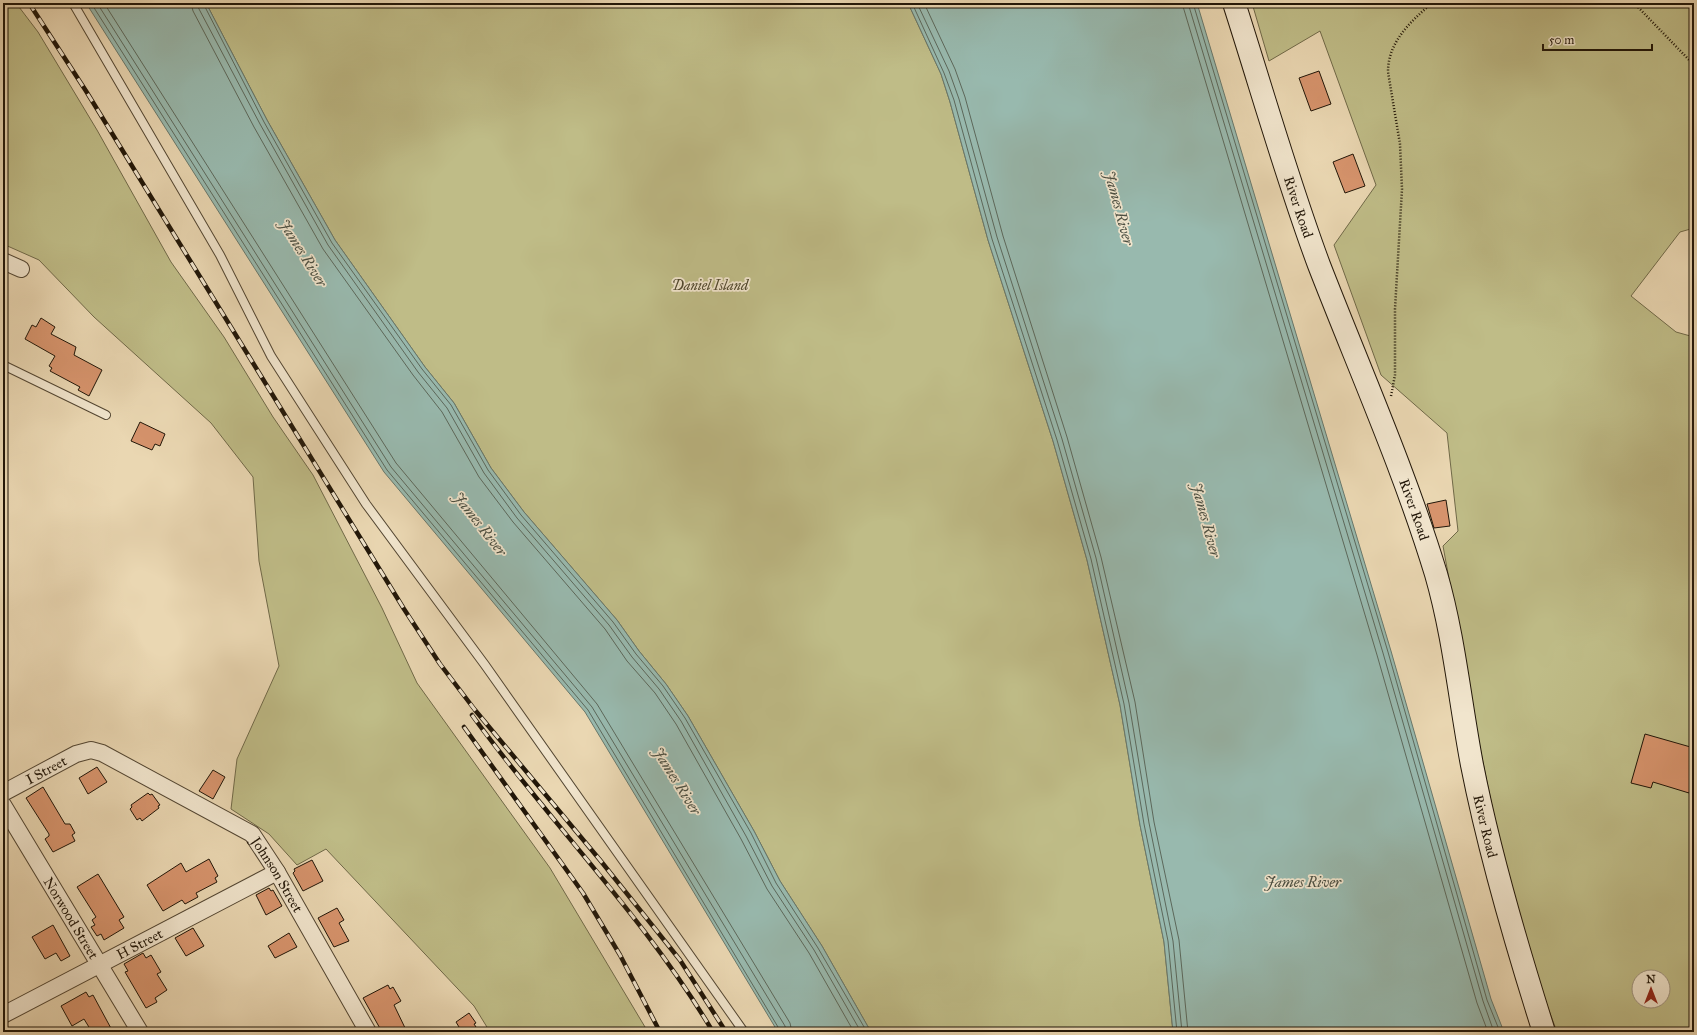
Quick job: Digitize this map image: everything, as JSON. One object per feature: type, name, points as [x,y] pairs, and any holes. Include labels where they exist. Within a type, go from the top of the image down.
[{"type":"street","name":"River Road","points":[[1234,3],[1302,215],[1405,482],[1436,575],[1444,609],[1473,768],[1496,870],[1544,1032]]},
{"type":"street","points":[[3,261],[21,269]]},
{"type":"street","name":"I Street","points":[[3,793],[76,754],[91,750]]},
{"type":"street","name":"Johnson Street","points":[[91,750],[102,753],[252,834],[277,872],[368,1032]]},
{"type":"street","name":"Norwood Street","points":[[3,805],[140,1032]]},
{"type":"street","name":"H Street","points":[[3,1015],[277,872]]},
{"type":"lane","points":[[73,3],[220,255],[271,356],[366,504],[485,665],[744,1032]]},
{"type":"lane","points":[[3,364],[106,415]]},
{"type":"path","points":[[1391,398],[1394,375],[1394,309],[1402,189],[1400,144],[1388,72],[1388,60],[1392,48],[1399,37],[1419,14],[1432,3]]},
{"type":"path","points":[[1634,3],[1694,65]]},
{"type":"green space","points":[[3,3],[16,3],[38,32],[97,130],[171,262],[224,337],[273,417],[313,475],[382,608],[417,683],[550,868],[648,1032],[490,1032],[474,1006],[326,849],[297,865],[269,834],[231,809],[237,759],[279,666],[259,561],[253,477],[211,423],[94,317],[39,260],[3,244]]},
{"type":"green space","name":"Daniel Island","points":[[206,3],[908,3],[941,74],[950,102],[988,240],[1053,441],[1087,560],[1120,705],[1140,825],[1164,942],[1173,1032],[871,1032],[822,946],[780,881],[754,831],[688,716],[666,684],[639,651],[617,620],[524,512],[491,468],[454,403],[425,367],[335,240],[267,120]]},
{"type":"green space","points":[[1252,3],[1694,3],[1694,228],[1680,232],[1631,296],[1676,332],[1694,337],[1694,1032],[1557,1032],[1536,974],[1518,915],[1493,810],[1472,705],[1443,546],[1458,531],[1447,433],[1381,375],[1334,245],[1376,185],[1320,31],[1269,61]]},
{"type":"water","name":"James River","points":[[86,3],[206,3],[267,120],[335,240],[425,367],[454,403],[491,468],[524,512],[617,620],[639,651],[666,684],[688,716],[754,831],[780,881],[822,946],[871,1032],[778,1032],[585,712],[384,472]]},
{"type":"water","name":"James River","points":[[908,3],[1197,3],[1391,651],[1491,999],[1504,1032],[1173,1032],[1164,942],[1140,825],[1120,705],[1087,560],[1053,441],[988,240],[950,102],[941,74]]},
{"type":"building","points":[[1319,71],[1331,104],[1311,111],[1299,78]]},
{"type":"building","points":[[1353,154],[1365,186],[1345,193],[1333,162]]},
{"type":"building","points":[[41,318],[55,327],[51,334],[76,347],[74,355],[102,370],[89,396],[78,390],[80,387],[50,371],[52,368],[49,366],[55,356],[25,339],[32,325],[36,327]]},
{"type":"building","points":[[140,422],[165,434],[160,446],[155,444],[152,450],[131,441]]},
{"type":"building","points":[[1446,500],[1450,526],[1434,528],[1427,504]]},
{"type":"building","points":[[1645,734],[1694,748],[1694,777],[1689,793],[1653,782],[1651,788],[1631,783]]},
{"type":"building","points":[[97,767],[107,782],[88,794],[79,778]]},
{"type":"building","points":[[213,770],[225,777],[213,799],[199,791]]},
{"type":"building","points":[[43,787],[65,824],[70,824],[75,833],[72,835],[75,841],[53,852],[45,839],[49,836],[49,834],[26,798]]},
{"type":"building","points":[[148,793],[150,795],[152,794],[160,805],[158,806],[159,808],[142,821],[140,818],[137,820],[130,809],[132,807],[131,805]]},
{"type":"building","points":[[209,859],[218,876],[215,878],[217,882],[196,893],[198,897],[185,904],[182,900],[163,911],[147,885],[181,863],[186,872]]},
{"type":"building","points":[[312,860],[323,881],[303,891],[293,873],[295,871],[294,869]]},
{"type":"building","points":[[98,874],[124,917],[119,920],[124,928],[104,940],[101,934],[97,936],[91,927],[95,925],[92,920],[96,917],[77,887]]},
{"type":"building","points":[[269,888],[271,891],[273,890],[282,906],[266,915],[256,895]]},
{"type":"building","points":[[337,908],[344,920],[339,923],[349,941],[334,947],[318,918]]},
{"type":"building","points":[[53,925],[70,956],[61,961],[56,953],[45,959],[32,937]]},
{"type":"building","points":[[193,928],[204,946],[186,956],[175,938]]},
{"type":"building","points":[[289,933],[297,947],[275,958],[268,946]]},
{"type":"building","points":[[143,953],[146,958],[151,955],[161,972],[157,974],[167,990],[155,998],[157,1002],[146,1008],[125,972],[128,971],[124,964]]},
{"type":"building","points":[[388,985],[390,989],[393,987],[401,1001],[394,1005],[407,1032],[382,1032],[363,998]]},
{"type":"building","points":[[86,992],[89,997],[93,995],[113,1032],[92,1032],[84,1019],[72,1026],[61,1006]]},
{"type":"building","points":[[469,1013],[476,1023],[474,1024],[476,1027],[468,1032],[462,1032],[456,1022]]},
{"type":"railway","points":[[29,3],[86,91],[404,609],[440,664],[475,710],[600,860],[680,960],[726,1032]]},
{"type":"railway","points":[[472,715],[502,755],[658,949],[713,1032]]},
{"type":"railway","points":[[464,727],[583,893],[620,955],[660,1032]]}]
